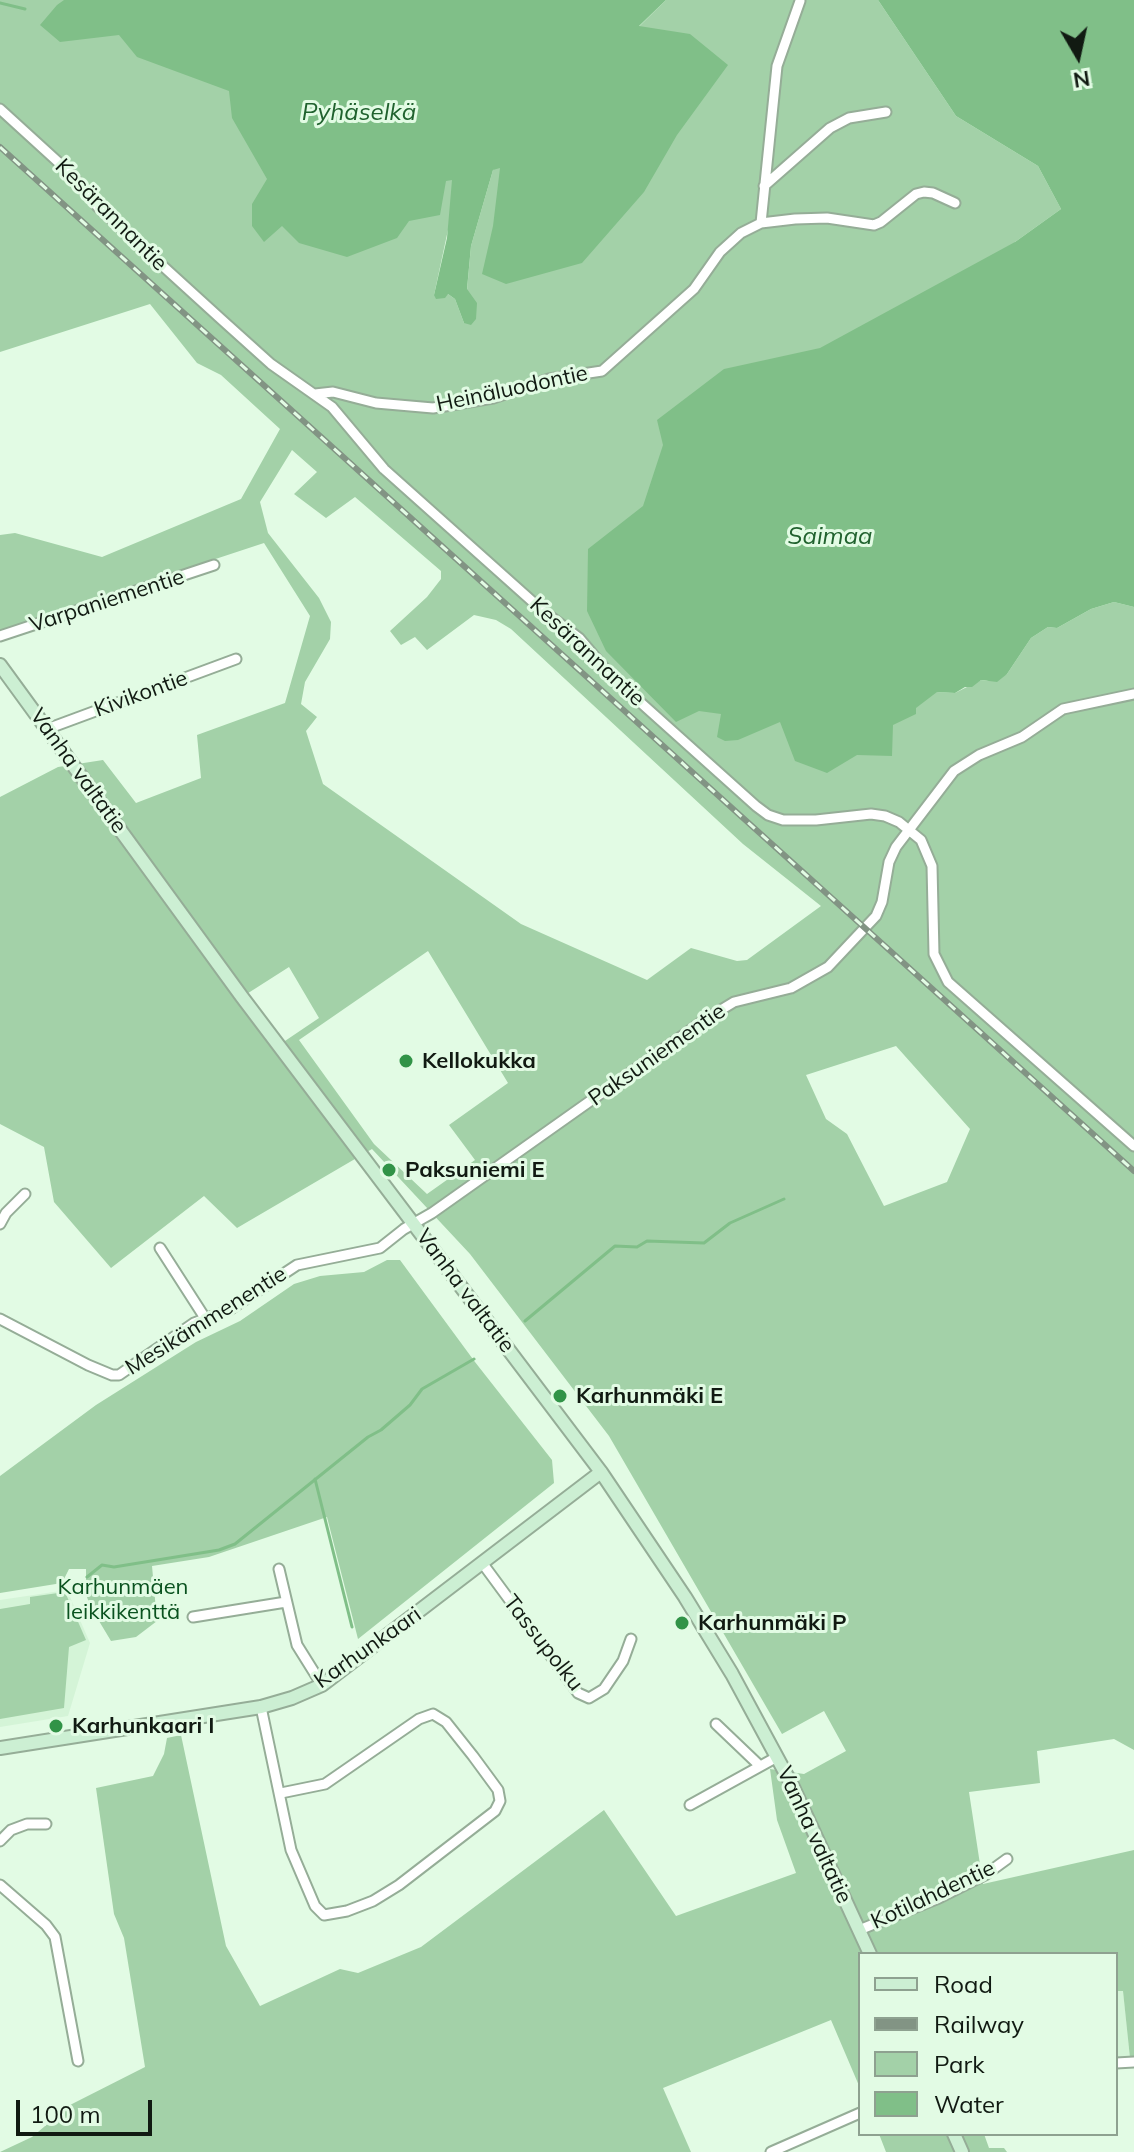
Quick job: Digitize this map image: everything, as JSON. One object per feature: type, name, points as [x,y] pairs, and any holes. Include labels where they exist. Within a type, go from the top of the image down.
[{"type":"main road","name":"Vanha valtatie","points":[[0,665],[242,997],[601,1472],[685,1597],[732,1674],[777,1757],[869,1952]]},
{"type":"main road","name":"Karhunkaari","points":[[0,1748],[261,1707],[322,1685],[601,1472]]},
{"type":"street","points":[[800,1],[777,66],[761,223],[827,218],[874,225],[916,194],[924,192],[955,203]]},
{"type":"street","name":"Kesärannantie","points":[[0,109],[68,171],[98,207],[271,364],[332,407],[384,469],[543,611],[579,638],[611,676],[768,815],[798,821],[871,814],[885,816],[908,829]]},
{"type":"street","points":[[764,186],[830,128],[849,118],[886,112]]},
{"type":"street","name":"Heinäluodontie","points":[[315,394],[333,392],[376,403],[433,408],[493,398],[549,379],[602,371],[694,289],[720,252],[741,233],[761,223]]},
{"type":"street","name":"Varpaniementie","points":[[0,636],[214,565]]},
{"type":"street","name":"Kivikontie","points":[[47,729],[236,659]]},
{"type":"street","name":"Paksuniementie","points":[[414,1224],[706,1019],[734,1002],[791,988],[828,967],[876,916],[882,902],[889,862],[908,829],[954,771],[979,755],[1022,737],[1063,709],[1134,694]]},
{"type":"street","points":[[908,829],[921,840],[932,866],[934,954],[948,982],[1134,1146]]},
{"type":"street","points":[[0,1224],[6,1213],[25,1194]]},
{"type":"street","name":"Mesikämmenentie","points":[[0,1319],[112,1375],[119,1375],[185,1329],[229,1310],[297,1265],[380,1248],[414,1224]]},
{"type":"street","points":[[160,1248],[205,1318]]},
{"type":"street","name":"Tassupolku","points":[[483,1564],[578,1693],[589,1698],[604,1689],[623,1661],[631,1639]]},
{"type":"street","points":[[279,1569],[302,1656],[322,1685]]},
{"type":"street","points":[[193,1617],[286,1602]]},
{"type":"street","points":[[261,1707],[291,1850],[315,1906],[324,1915],[347,1911],[373,1901],[399,1885],[495,1811],[500,1801],[498,1790],[473,1756],[446,1722],[433,1714],[419,1719],[325,1784],[281,1793]]},
{"type":"street","points":[[716,1724],[760,1766]]},
{"type":"street","points":[[690,1805],[777,1757]]},
{"type":"street","points":[[0,1841],[11,1830],[27,1824],[46,1824]]},
{"type":"street","name":"Kotilahdentie","points":[[859,1930],[939,1898],[985,1875],[1007,1859]]},
{"type":"street","points":[[0,1885],[46,1925],[55,1937],[78,2061]]},
{"type":"street","points":[[771,2152],[858,2114]]},
{"type":"shaded area","points":[[67,1590],[90,1643],[68,1716],[0,1727],[0,1600]]},
{"type":"shaded area","points":[[1123,1990],[1130,2058],[1118,2059],[1118,1991]]},
{"type":"green space","points":[[0,0],[430,0],[481,76],[434,295],[448,294],[455,299],[464,323],[471,246],[493,170],[666,0],[878,0],[956,116],[1038,166],[1061,209],[1015,242],[937,692],[955,693],[981,680],[1007,674],[1031,638],[1048,627],[1057,628],[1091,609],[1114,602],[1134,607],[1134,1750],[1114,1739],[1037,1751],[1040,1783],[969,1792],[983,1884],[1134,1850],[1134,2058],[1130,2058],[1123,1991],[1118,1991],[1118,1952],[858,1952],[858,2083],[831,2020],[663,2088],[691,2152],[0,2152],[32,2137],[70,2105],[145,2067],[124,1938],[114,1914],[96,1788],[153,1776],[164,1754],[167,1738],[181,1735],[226,1946],[260,2006],[340,1969],[358,1973],[421,1947],[604,1810],[676,1916],[796,1873],[777,1820],[770,1769],[804,1774],[846,1751],[824,1711],[782,1734],[609,1436],[470,1254],[372,1149],[237,1228],[204,1196],[111,1268],[54,1202],[44,1147],[0,1124],[0,797],[58,767],[103,760],[136,803],[201,778],[197,735],[285,703],[310,616],[264,543],[0,630],[0,535],[15,533],[102,557],[241,499],[280,429],[221,375],[197,363],[150,304],[0,352]],"holes":[[[292,450],[317,472],[294,494],[326,518],[355,497],[441,571],[441,579],[427,597],[390,631],[401,645],[415,637],[427,650],[474,615],[496,620],[511,629],[743,844],[821,906],[747,960],[737,961],[691,948],[647,980],[521,924],[323,784],[306,731],[317,717],[301,704],[305,682],[330,639],[331,622],[319,598],[268,533],[260,502]],[[428,951],[508,1083],[449,1125],[475,1160],[427,1194],[374,1144],[299,1040]],[[289,967],[319,1018],[279,1045],[242,997]],[[896,1046],[970,1129],[947,1182],[884,1206],[847,1134],[826,1119],[806,1075]]]},
{"type":"green space","name":"Karhunmäen leikkikenttä","points":[[387,1260],[400,1260],[552,1460],[554,1483],[358,1639],[327,1517],[209,1557],[152,1566],[157,1621],[136,1637],[111,1641],[90,1606],[86,1594],[86,1569],[69,1569],[62,1583],[0,1593],[0,1476],[96,1405],[196,1342],[240,1321],[294,1284],[320,1276],[364,1272]]},
{"type":"green space","points":[[65,1592],[86,1640],[69,1647],[64,1708],[0,1719],[0,1609],[30,1604],[30,1597]]},
{"type":"green space","points":[[880,2136],[985,2136],[989,2148],[1004,2148],[1007,2152],[886,2152]]},
{"type":"water","name":"Pyhäselkä","points":[[64,0],[666,0],[639,26],[690,34],[728,65],[677,135],[644,192],[582,263],[506,284],[482,274],[493,226],[500,168],[493,170],[471,246],[467,289],[477,303],[476,319],[471,325],[464,323],[455,299],[448,294],[445,298],[436,299],[434,295],[447,238],[452,180],[446,181],[440,215],[409,221],[397,238],[347,257],[299,243],[282,226],[264,242],[252,226],[252,204],[267,179],[232,118],[229,91],[137,57],[119,35],[60,42],[40,25]]},
{"type":"water","name":"Saimaa","points":[[878,0],[1134,0],[1134,607],[1114,602],[1091,609],[1057,628],[1048,627],[1031,638],[1007,674],[997,682],[981,680],[955,693],[937,692],[916,708],[916,714],[893,725],[892,756],[857,755],[827,773],[795,761],[780,722],[738,740],[725,741],[717,737],[721,714],[699,711],[676,722],[606,651],[587,611],[588,549],[643,506],[663,445],[657,420],[724,369],[820,348],[1015,242],[1061,209],[1038,166],[956,116]]},
{"type":"waterway","points":[[0,3],[25,9]]},
{"type":"waterway","points":[[525,1321],[615,1246],[637,1247],[647,1241],[704,1243],[730,1223],[784,1199]]},
{"type":"waterway","points":[[87,1577],[102,1565],[114,1567],[219,1550],[235,1544],[368,1437],[381,1430],[410,1405],[422,1389],[474,1359]]},
{"type":"waterway","points":[[315,1479],[352,1627]]},
{"type":"railway","points":[[0,147],[1134,1171]]},
{"type":"place","name":"Kellokukka","points":[[406,1061]]},
{"type":"place","name":"Paksuniemi E","points":[[389,1170]]},
{"type":"place","name":"Karhunmäki E","points":[[560,1396]]},
{"type":"place","name":"Karhunmäki P","points":[[682,1623]]},
{"type":"place","name":"Karhunkaari I","points":[[56,1726]]}]
